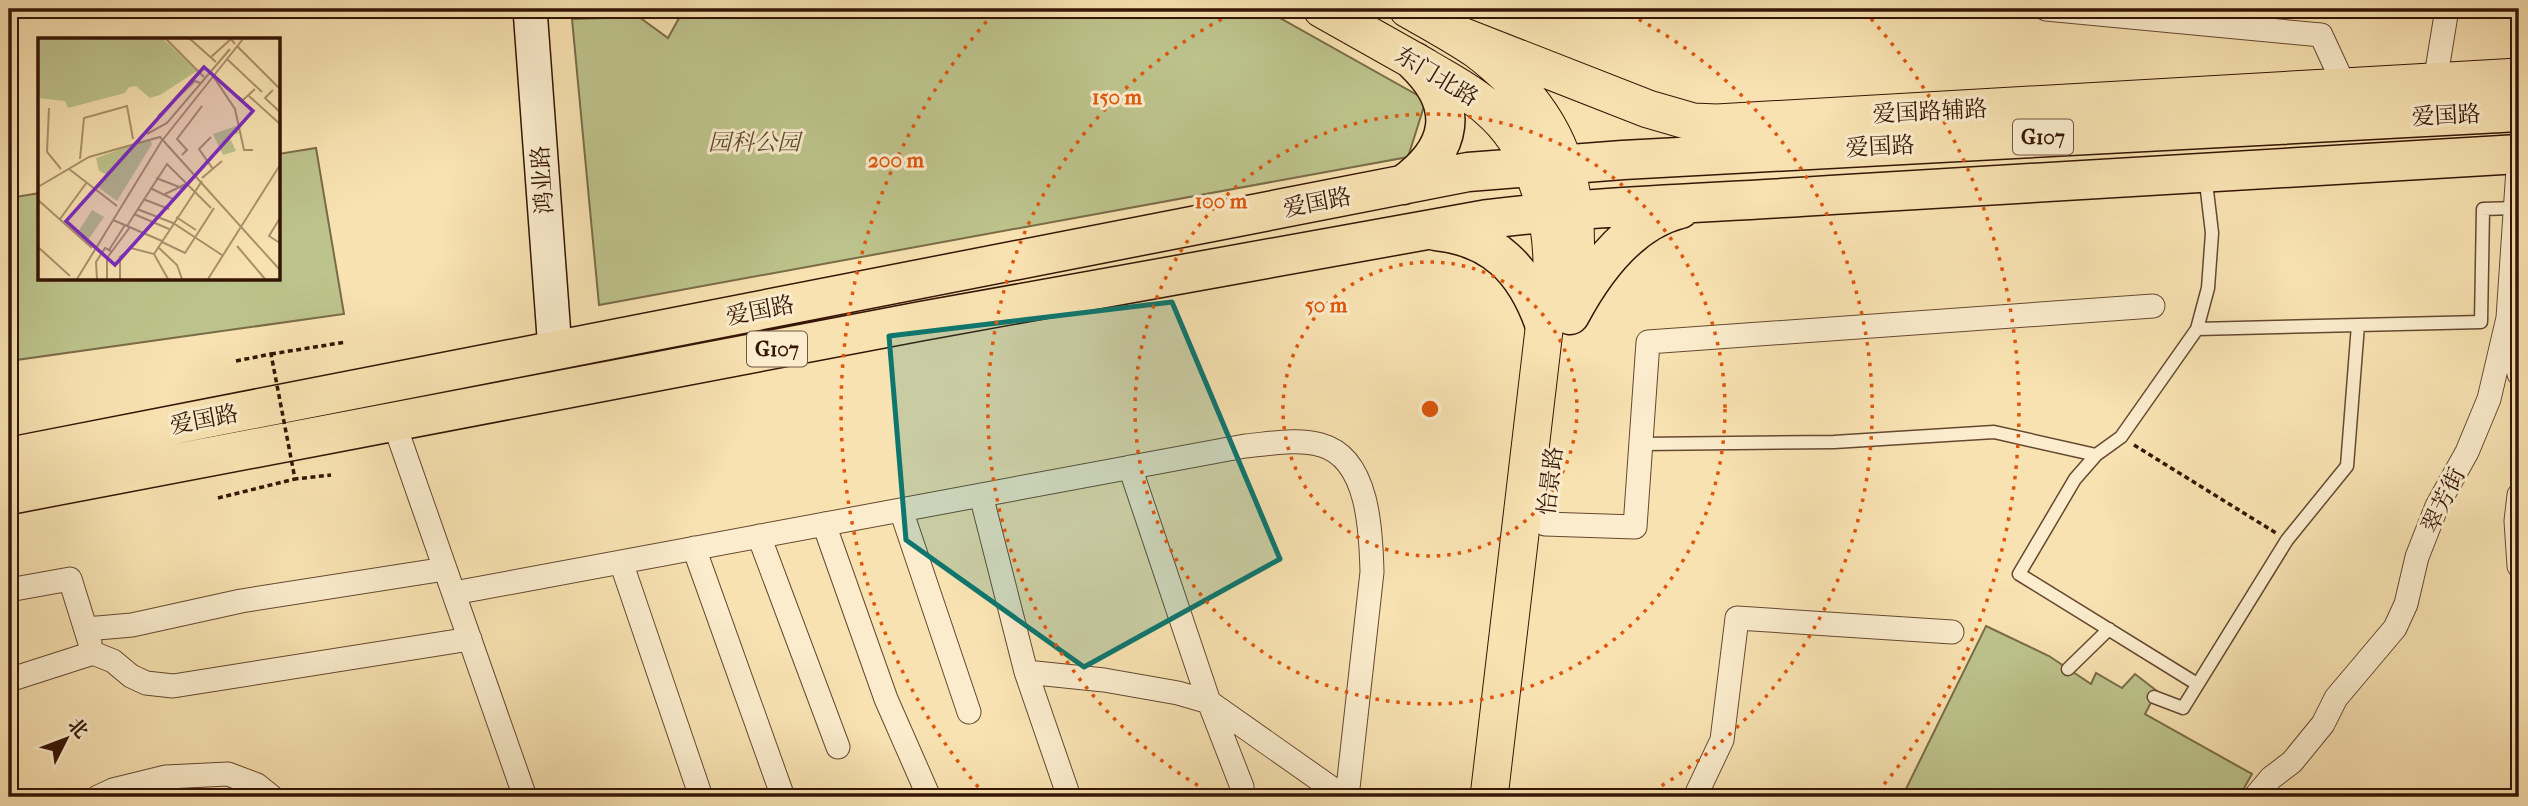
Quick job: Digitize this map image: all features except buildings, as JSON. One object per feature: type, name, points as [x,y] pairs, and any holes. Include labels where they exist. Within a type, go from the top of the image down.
[{"type":"highway","points":[[1403,185],[1422,172],[1433,159],[1446,127],[1445,107],[1438,89],[1428,74],[1415,62]]},
{"type":"highway","name":"爱国路","points":[[9,457],[1468,172],[2519,111]]},
{"type":"highway","name":"爱国路","points":[[9,495],[922,321],[1488,219],[1560,211],[2205,170],[2519,154]]},
{"type":"highway","points":[[1427,230],[1455,233],[1476,240],[1499,254],[1517,271],[1557,319],[1628,238],[1648,222],[1672,211],[1699,204]]},
{"type":"main road","name":"东门北路","points":[[1322,9],[1465,91],[1488,108],[1548,166]]},
{"type":"main road","name":"东门北路","points":[[1408,9],[1486,58],[1525,96],[1546,122],[1548,166]]},
{"type":"main road","name":"爱国路辅路","points":[[1441,28],[1648,109],[1693,122],[2519,77]]},
{"type":"main road","name":"怡景路","points":[[1489,797],[1557,319],[1577,250],[1560,211],[1548,166]]},
{"type":"main road","name":"怡景路","points":[[1513,797],[1545,524],[1557,319]]},
{"type":"street","name":"鸿业路","points":[[530,9],[555,350]]},
{"type":"street","points":[[2046,9],[2321,34],[2345,87]]},
{"type":"street","points":[[2435,82],[2447,9]]},
{"type":"street","name":"翠芳街","points":[[2255,797],[2271,778],[2292,762],[2323,724],[2336,698],[2395,628],[2406,604],[2417,557],[2437,506],[2467,452],[2489,399],[2508,318],[2519,154]]},
{"type":"street","points":[[1545,524],[1635,527],[1648,342],[2153,306]]},
{"type":"street","points":[[2508,318],[2519,374]]},
{"type":"street","points":[[394,423],[525,797]]},
{"type":"street","points":[[454,593],[1245,446],[1292,442],[1320,444],[1336,452],[1348,465],[1360,485],[1368,514],[1372,572],[1345,797],[1209,702],[1178,692],[1104,680],[1026,672]]},
{"type":"street","points":[[1130,467],[1209,702],[1242,788]]},
{"type":"street","points":[[981,495],[1026,672],[1069,797]]},
{"type":"street","points":[[2519,495],[2516,521],[2519,566]]},
{"type":"street","points":[[901,510],[969,712]]},
{"type":"street","points":[[824,524],[886,699],[929,797]]},
{"type":"street","points":[[759,536],[838,747]]},
{"type":"street","points":[[694,548],[783,797]]},
{"type":"street","points":[[621,562],[701,797]]},
{"type":"street","points":[[86,629],[132,625],[241,601],[445,569]]},
{"type":"street","points":[[9,590],[70,579],[93,653]]},
{"type":"street","points":[[1695,797],[1722,740],[1737,618],[1952,632]]},
{"type":"street","points":[[9,680],[93,653],[113,661],[131,676],[146,683],[173,686],[470,639]]},
{"type":"street","points":[[98,797],[113,790],[166,777],[228,774],[257,785],[272,797]]},
{"type":"lane","points":[[2197,684],[2019,575],[2075,479],[2096,455],[2122,437],[2197,329],[2208,288],[2212,233],[2205,170]]},
{"type":"lane","points":[[2197,329],[2481,322],[2483,208],[2515,208]]},
{"type":"lane","points":[[2154,696],[2183,708],[2287,540],[2347,466],[2358,325]]},
{"type":"lane","points":[[1641,444],[1834,442],[1994,432],[2096,455]]},
{"type":"lane","points":[[2068,669],[2109,629]]},
{"type":"path","points":[[236,361],[346,342]]},
{"type":"path","points":[[271,354],[295,479]]},
{"type":"path","points":[[2122,437],[2287,540]]},
{"type":"path","points":[[218,498],[295,479],[331,475]]},
{"type":"highlighted area","points":[[1172,302],[1280,559],[1084,667],[906,540],[889,336]]},
{"type":"green space","name":"园科公园","points":[[684,9],[1264,9],[1426,100],[1408,157],[599,305],[572,19],[639,17],[668,38]]},
{"type":"green space","points":[[316,148],[344,314],[9,361],[9,198],[38,193],[38,280],[280,280],[280,154]]},
{"type":"green space","points":[[1986,626],[2049,656],[2091,684],[2096,673],[2122,688],[2135,674],[2157,691],[2145,714],[2252,774],[2239,797],[2118,797],[2103,789],[2098,797],[1902,797]]}]
